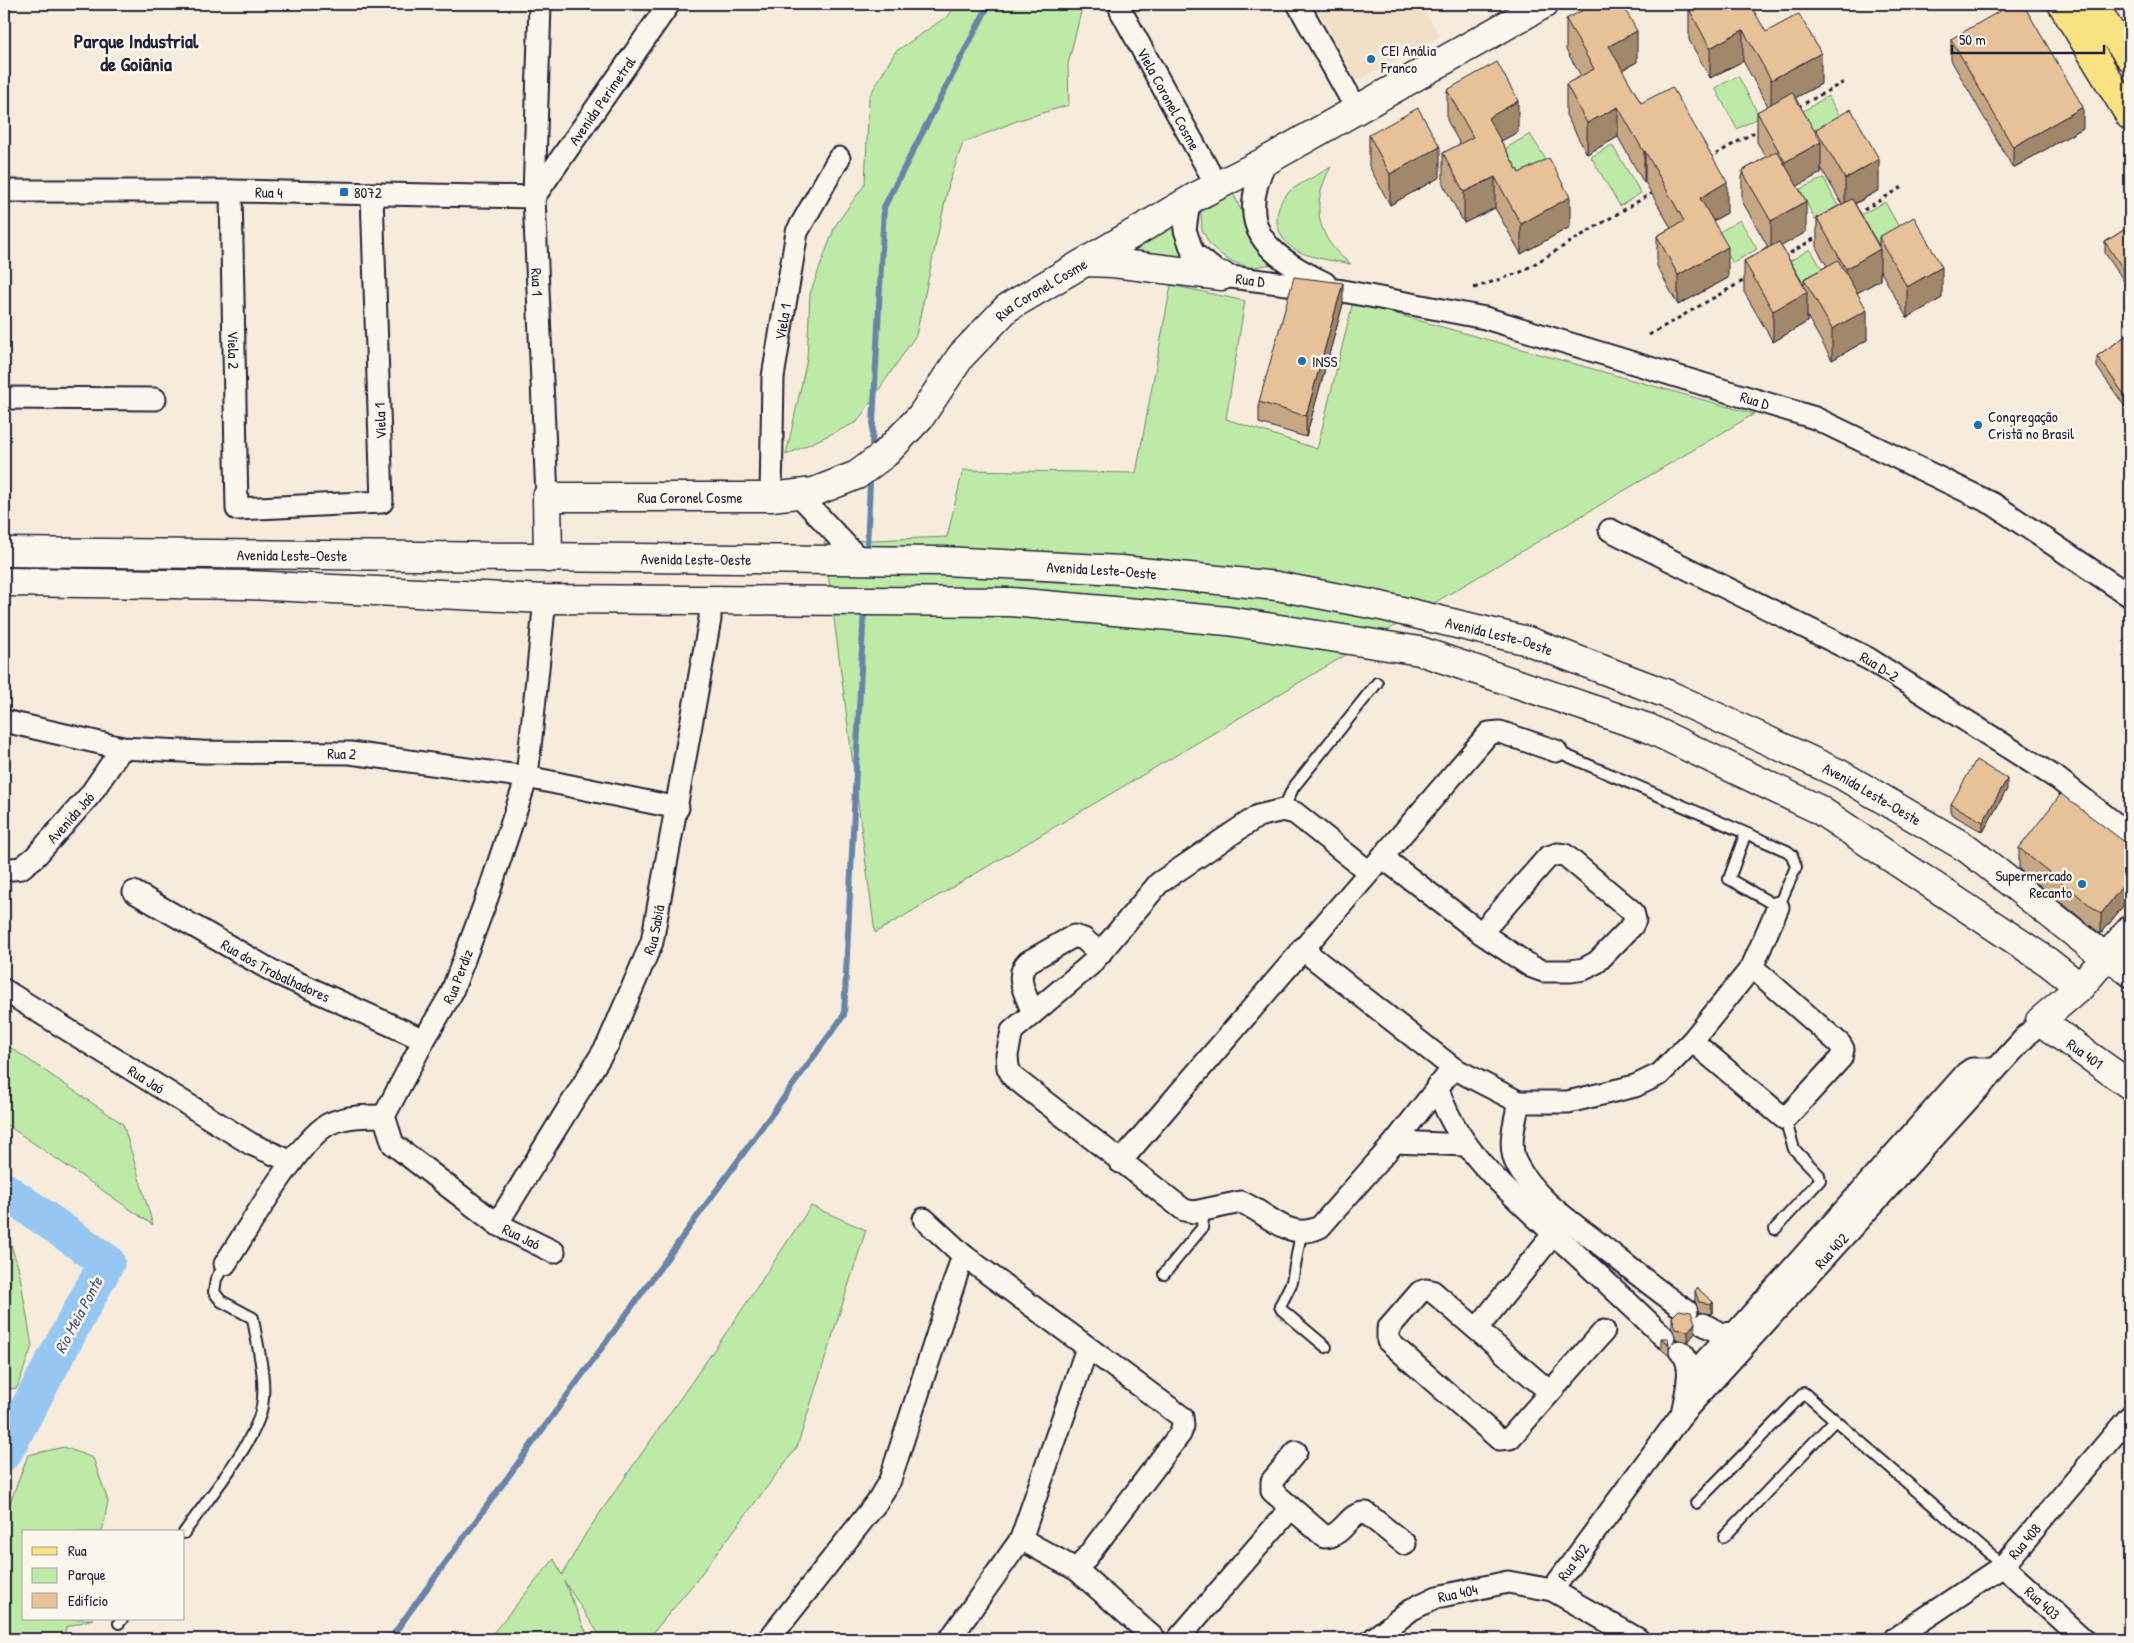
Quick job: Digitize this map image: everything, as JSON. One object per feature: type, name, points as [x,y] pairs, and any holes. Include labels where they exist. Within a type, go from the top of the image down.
[{"type":"main road","name":"Rua Coronel Cosme","points":[[547,497],[771,497],[814,492],[857,474],[886,453],[921,416],[961,356],[1007,308],[1206,192],[1266,161],[1544,4]]},
{"type":"main road","points":[[2062,4],[2130,116]]},
{"type":"main road","points":[[2094,4],[2108,28],[2130,56]]},
{"type":"main road","points":[[2087,48],[2108,28]]},
{"type":"main road","points":[[1086,262],[1139,265],[1222,276]]},
{"type":"main road","name":"Rua 1","points":[[547,497],[548,558]]},
{"type":"main road","name":"Avenida Leste-Oeste","points":[[4,552],[548,558],[859,559],[1021,564],[1120,570],[1277,586],[1381,606],[1528,641],[1667,694],[1840,774],[1968,850],[2106,958]]},
{"type":"main road","points":[[447,557],[448,596]]},
{"type":"main road","points":[[1115,610],[1122,596],[1120,570]]},
{"type":"main road","points":[[1160,614],[1150,603],[1150,593],[1153,585],[1168,576]]},
{"type":"main road","name":"Avenida Leste-Oeste","points":[[4,582],[247,585],[545,600],[1011,602],[1228,620],[1420,651],[1648,728],[1818,809],[2048,962],[2080,987]]},
{"type":"main road","name":"Rua 402","points":[[2040,1021],[2080,987],[2130,930]]},
{"type":"main road","name":"Rua 401","points":[[2040,1021],[2130,1085]]},
{"type":"street","name":"Rua 1","points":[[540,4],[534,197],[547,497]]},
{"type":"street","name":"Avenida Perimetral","points":[[534,197],[669,4]]},
{"type":"street","points":[[1298,4],[1357,110]]},
{"type":"street","name":"Viela Coronel Cosme","points":[[1122,11],[1206,192]]},
{"type":"street","name":"Viela 1","points":[[771,497],[773,377],[797,232],[839,158]]},
{"type":"street","name":"Rua D","points":[[1266,161],[1253,195],[1255,220],[1269,249],[1293,268],[1343,291]]},
{"type":"street","name":"Rua 4","points":[[4,191],[230,191],[534,197]]},
{"type":"street","name":"Viela 2","points":[[230,191],[237,509]]},
{"type":"street","name":"Rua D","points":[[1206,192],[1188,208],[1186,230],[1194,253],[1222,276],[1343,291],[1485,318],[1815,418],[1993,504],[2130,596]]},
{"type":"street","name":"Viela 1","points":[[237,509],[382,502],[372,195]]},
{"type":"street","points":[[4,398],[155,399]]},
{"type":"street","points":[[798,494],[859,559]]},
{"type":"street","name":"Rua D-2","points":[[1610,530],[1869,659],[2058,779],[2130,835]]},
{"type":"street","name":"Rua Perdiz","points":[[384,1116],[424,1040],[451,994],[488,895],[526,777],[545,600]]},
{"type":"street","name":"Rua Sabiá","points":[[497,1224],[608,1044],[652,942],[678,808],[710,619],[710,600]]},
{"type":"street","name":"Rua 2","points":[[4,722],[122,748],[202,752],[350,753],[526,777],[678,808]]},
{"type":"street","points":[[1120,1162],[1489,733],[1500,732],[1556,751]]},
{"type":"street","name":"Avenida Jaó","points":[[4,870],[21,868],[35,857],[90,795],[122,748]]},
{"type":"street","points":[[1453,1068],[1395,1142],[1320,1227],[1310,1232],[1301,1233],[1291,1231],[1241,1202],[1194,1212],[1184,1210],[1013,1077],[1008,1068],[1007,1055],[1012,1031],[1090,965],[1159,883],[1258,816],[1283,810],[1295,813],[1532,967],[1542,971],[1584,969],[1597,962],[1632,926],[1635,920],[1633,912],[1565,855],[1557,854],[1548,857],[1481,933]]},
{"type":"street","name":"Rua dos Trabalhadores","points":[[134,892],[276,973],[424,1040]]},
{"type":"street","points":[[1302,949],[1453,1068],[1519,1102],[1568,1102],[1635,1086],[1660,1074],[1692,1041],[1752,967],[1778,906]]},
{"type":"street","points":[[1034,1013],[1020,977],[1023,966],[1074,936],[1084,939],[1100,954]]},
{"type":"street","points":[[2106,958],[2130,976]]},
{"type":"street","points":[[1692,1041],[1785,1119],[1841,1058],[1843,1048],[1752,967]]},
{"type":"street","name":"Rua Jaó","points":[[4,990],[252,1144],[292,1162]]},
{"type":"street","name":"Rua 402","points":[[1552,1590],[1682,1414],[2040,1021]]},
{"type":"street","points":[[1437,1086],[1448,1117],[1466,1145],[1493,1176],[1560,1226],[1695,1318],[1721,1334],[1730,1334],[1735,1333],[1966,1073],[1972,1069],[1996,1069]]},
{"type":"street","points":[[1519,1102],[1512,1140],[1517,1165],[1560,1226],[1688,1362],[1688,1379],[1682,1414]]},
{"type":"street","points":[[225,1264],[304,1144],[330,1123],[366,1116],[384,1116]]},
{"type":"street","name":"Rua Jaó","points":[[384,1116],[393,1144],[497,1224],[554,1252]]},
{"type":"street","points":[[1395,1142],[1466,1145]]},
{"type":"street","points":[[924,1219],[963,1255],[1182,1417],[1183,1426],[1180,1434],[1077,1570]]},
{"type":"street","points":[[1477,1329],[1560,1226]]},
{"type":"street","points":[[769,1639],[877,1502],[890,1480],[963,1255]]},
{"type":"street","points":[[1550,1392],[1432,1291],[1420,1292],[1388,1329],[1386,1336],[1388,1341],[1499,1439],[1510,1438],[1604,1331]]},
{"type":"street","points":[[1688,1379],[1730,1334]]},
{"type":"street","points":[[950,1639],[1021,1539],[1087,1348]]},
{"type":"street","name":"Rua 408","points":[[1894,1639],[2002,1566],[2130,1416]]},
{"type":"street","points":[[1296,1452],[1272,1482],[1271,1486],[1272,1491],[1290,1509],[1325,1537],[1337,1535],[1356,1515],[1360,1512],[1366,1513],[1405,1544]]},
{"type":"street","points":[[1178,1639],[1290,1509]]},
{"type":"street","points":[[1021,1539],[1077,1570],[1155,1639]]},
{"type":"street","name":"Rua 403","points":[[2002,1566],[2083,1639]]},
{"type":"street","name":"Rua 404","points":[[1373,1639],[1412,1609],[1437,1597],[1508,1582],[1552,1590],[1638,1639]]},
{"type":"lane","points":[[1283,810],[1293,788],[1378,683]]},
{"type":"lane","points":[[1556,751],[1576,758],[1745,835],[1787,851],[1795,861],[1796,867],[1778,906],[1729,879],[1745,835]]},
{"type":"lane","points":[[1775,1230],[1820,1180],[1819,1175],[1794,1149],[1785,1119]]},
{"type":"lane","points":[[1164,1274],[1202,1228],[1204,1210]]},
{"type":"lane","points":[[1301,1233],[1292,1282],[1280,1306],[1282,1310],[1326,1347]]},
{"type":"lane","points":[[185,1532],[254,1431],[262,1407],[263,1384],[253,1318],[221,1301],[214,1292],[216,1279],[225,1264]]},
{"type":"lane","points":[[1696,1503],[1804,1393],[2002,1566]]},
{"type":"lane","points":[[1724,1537],[1834,1421]]},
{"type":"path","points":[[1792,111],[1844,82]]},
{"type":"path","points":[[1706,160],[1766,126]]},
{"type":"path","points":[[1853,216],[1904,186]]},
{"type":"path","points":[[1474,288],[1521,272],[1656,190]]},
{"type":"path","points":[[1776,261],[1827,231]]},
{"type":"path","points":[[1649,335],[1751,276]]},
{"type":"shaded area","name":"CEI Anália Franco","points":[[1313,4],[1420,4],[1440,36],[1357,81]]},
{"type":"green space","points":[[957,4],[1083,4],[1068,64],[1069,105],[1019,120],[963,143],[949,183],[916,335],[857,422],[786,455],[807,359],[810,294],[835,226],[865,184],[869,97],[895,52],[949,15]]},
{"type":"green space","points":[[1738,76],[1760,117],[1737,129],[1715,88]]},
{"type":"green space","points":[[1828,96],[1848,130],[1820,146],[1800,113]]},
{"type":"green space","points":[[1530,134],[1553,171],[1521,190],[1498,153]]},
{"type":"green space","points":[[1612,145],[1641,193],[1620,206],[1591,157]]},
{"type":"green space","points":[[1331,167],[1320,194],[1320,220],[1330,243],[1351,264],[1316,258],[1295,249],[1286,242],[1280,233],[1277,221],[1280,205],[1289,192]]},
{"type":"green space","points":[[1824,178],[1839,209],[1815,220],[1800,189]]},
{"type":"green space","points":[[1233,193],[1249,228],[1272,264],[1250,268],[1228,260],[1210,245],[1202,230],[1201,212]]},
{"type":"green space","points":[[1885,202],[1905,238],[1878,253],[1857,217]]},
{"type":"green space","points":[[1179,213],[1191,259],[1106,254]]},
{"type":"green space","points":[[1740,220],[1757,249],[1733,263],[1716,234]]},
{"type":"green space","points":[[1810,249],[1828,278],[1804,292],[1787,263]]},
{"type":"green space","points":[[1171,285],[1245,301],[1226,419],[1317,449],[1353,302],[1754,414],[875,933],[824,542],[947,537],[963,470],[1136,473]]},
{"type":"green space","points":[[4,1043],[123,1124],[153,1225],[4,1123]]},
{"type":"green space","points":[[811,1206],[866,1230],[797,1447],[695,1582],[648,1639],[602,1639],[564,1581],[589,1639],[488,1639],[554,1559],[562,1575],[586,1533],[735,1320]]},
{"type":"green space","points":[[4,1223],[19,1270],[32,1346],[17,1388],[4,1390]]},
{"type":"green space","points":[[64,1447],[93,1458],[108,1501],[102,1530],[22,1530],[22,1620],[90,1620],[66,1627],[64,1639],[4,1639],[4,1519],[28,1455]]},
{"type":"building","points":[[1595,4],[1622,4],[1637,31],[1609,46],[1641,103],[1672,87],[1727,182],[1700,198],[1728,247],[1678,275],[1657,236],[1684,221],[1645,151],[1618,107],[1587,123],[1566,84],[1594,69],[1566,19]]},
{"type":"building","points":[[1698,4],[1750,4],[1766,32],[1799,14],[1821,53],[1771,80],[1743,30],[1710,48],[1689,9]]},
{"type":"building","points":[[2012,4],[2023,4],[2083,107],[2013,147],[1951,39]]},
{"type":"building","points":[[1497,62],[1518,101],[1488,118],[1519,173],[1549,158],[1570,197],[1521,224],[1495,177],[1464,192],[1443,153],[1473,137],[1447,90]]},
{"type":"building","points":[[1792,92],[1821,142],[1785,162],[1757,112]]},
{"type":"building","points":[[1418,108],[1440,147],[1390,174],[1369,135]]},
{"type":"building","points":[[1851,109],[1879,159],[1845,179],[1816,129]]},
{"type":"building","points":[[1777,151],[1806,201],[1771,221],[1742,171]]},
{"type":"building","points":[[1852,199],[1880,249],[1846,269],[1817,218]]},
{"type":"building","points":[[1914,217],[1942,267],[1907,287],[1879,237]]},
{"type":"building","points":[[2130,226],[2130,279],[2105,242]]},
{"type":"building","points":[[1779,242],[1807,292],[1773,311],[1744,261]]},
{"type":"building","points":[[1838,260],[1867,310],[1832,329],[1804,279]]},
{"type":"building","name":"INSS","points":[[1294,277],[1343,283],[1306,416],[1259,402]]},
{"type":"building","points":[[2130,333],[2130,398],[2128,400],[2097,356]]},
{"type":"building","points":[[1976,760],[2007,779],[1983,822],[1951,804]]},
{"type":"building","name":"Supermercado Recanto","points":[[2061,794],[2130,846],[2130,876],[2101,914],[2019,848]]},
{"type":"building","points":[[1697,1288],[1713,1302],[1711,1304],[1699,1302],[1695,1291]]},
{"type":"building","points":[[1679,1310],[1691,1312],[1695,1323],[1688,1331],[1676,1329],[1672,1317]]},
{"type":"building","points":[[1661,1338],[1668,1338],[1669,1345]]},
{"type":"waterway","points":[[872,444],[884,207],[989,4]]},
{"type":"waterway","points":[[867,547],[870,484]]},
{"type":"waterway","points":[[390,1639],[844,1015],[864,607]]},
{"type":"waterway","name":"Rio Meia Ponte","points":[[4,1190],[107,1262],[4,1453]]},
{"type":"place","name":"CEI Anália Franco","points":[[1371,59]]},
{"type":"place","name":"8072","points":[[344,192]]},
{"type":"place","name":"INSS","points":[[1302,361]]},
{"type":"place","name":"Congregação Cristã no Brasil","points":[[1978,425]]},
{"type":"place","name":"Supermercado Recanto","points":[[2082,884]]},
{"type":"district","name":"Parque Industrial de Goiânia","points":[[136,52]]}]
